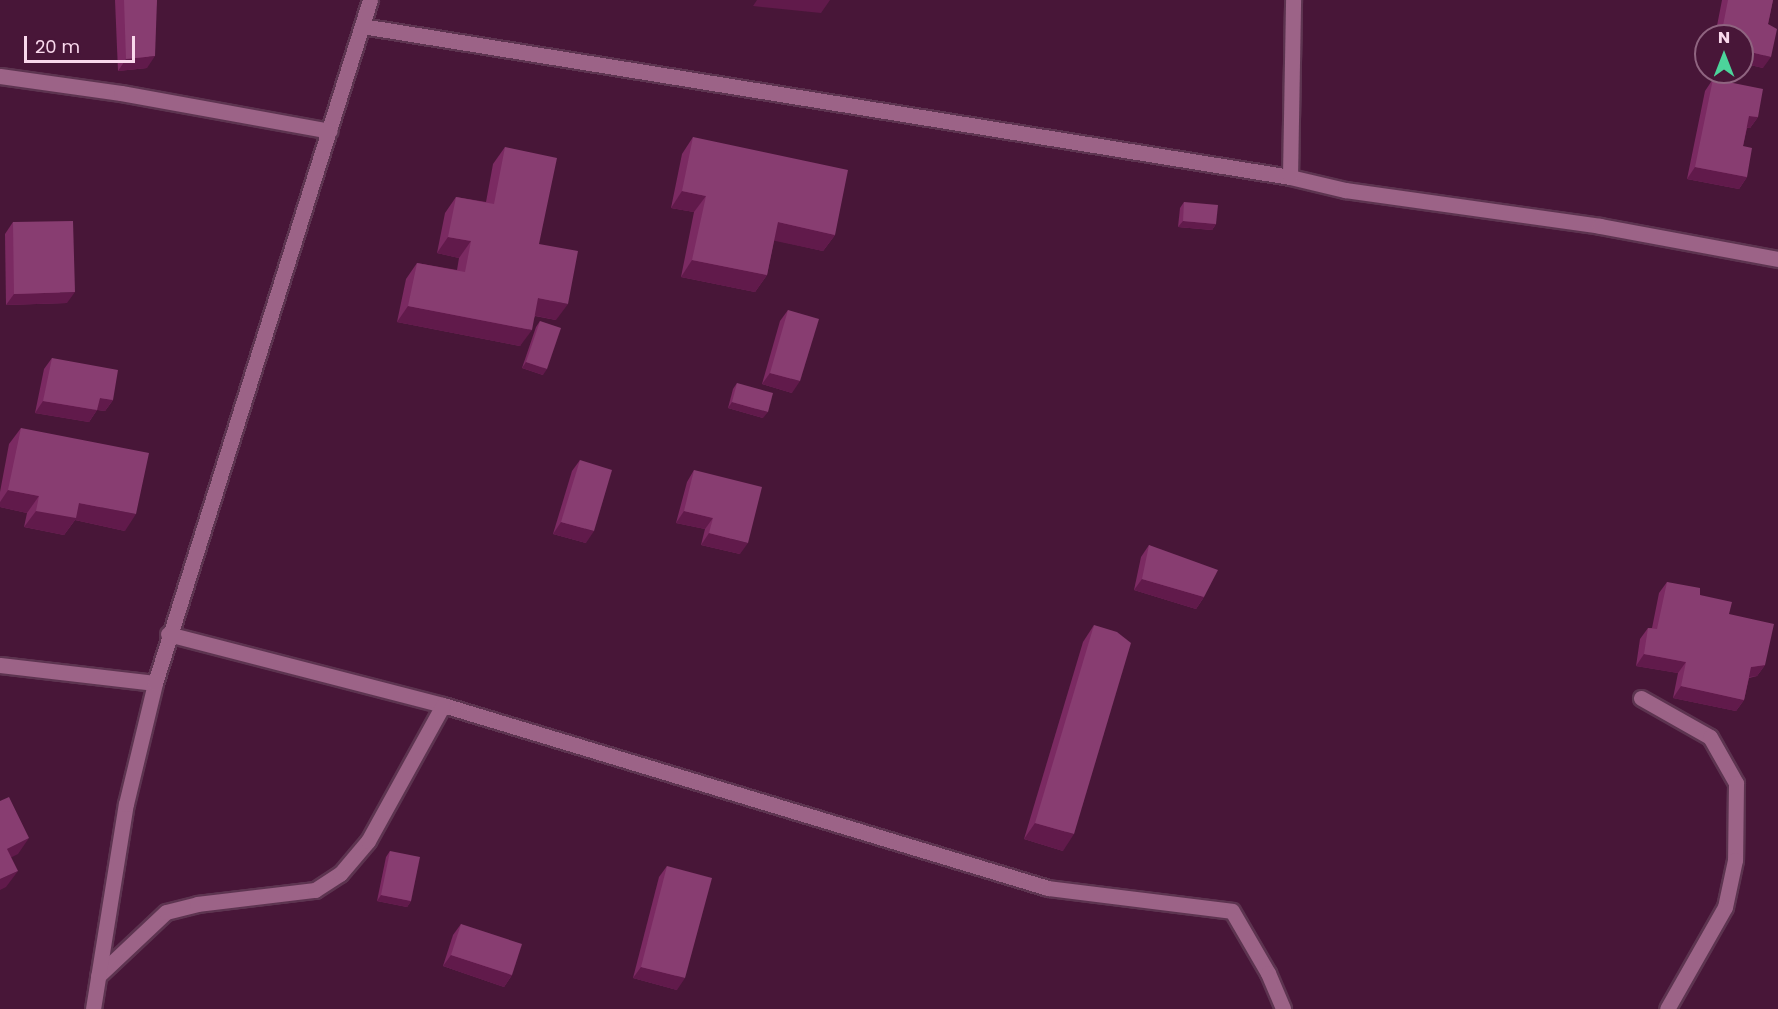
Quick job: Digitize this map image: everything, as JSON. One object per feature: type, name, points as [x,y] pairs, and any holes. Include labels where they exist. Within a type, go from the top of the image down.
[{"type":"street","points":[[93,1009],[126,804],[168,634],[370,0]]},
{"type":"street","points":[[1290,177],[1293,0]]},
{"type":"street","points":[[362,26],[1290,177],[1345,190],[1600,226],[1778,259]]},
{"type":"street","points":[[0,76],[121,93],[330,131]]},
{"type":"street","points":[[168,634],[443,705],[1048,888],[1232,911],[1268,973],[1282,1009]]},
{"type":"street","points":[[0,665],[155,683]]},
{"type":"street","points":[[1641,699],[1710,737],[1736,783],[1735,860],[1725,907],[1667,1009]]},
{"type":"street","points":[[98,976],[166,912],[197,904],[315,890],[340,874],[368,841],[443,705]]},
{"type":"building","points":[[124,0],[157,0],[155,56],[126,59]]},
{"type":"building","points":[[1728,0],[1773,0],[1768,24],[1777,29],[1771,57],[1754,53],[1754,24],[1723,24]]},
{"type":"building","points":[[1712,84],[1738,84],[1763,89],[1758,117],[1749,116],[1743,146],[1752,148],[1747,177],[1695,167]]},
{"type":"building","points":[[693,137],[848,170],[835,235],[778,222],[767,275],[692,260],[706,196],[682,191]]},
{"type":"building","points":[[505,147],[557,158],[539,244],[578,251],[568,304],[538,298],[532,330],[408,306],[417,263],[465,272],[471,241],[448,237],[456,197],[494,204]]},
{"type":"building","points":[[1184,202],[1218,205],[1216,224],[1183,221]]},
{"type":"building","points":[[73,221],[75,292],[14,294],[13,222]]},
{"type":"building","points":[[788,310],[819,319],[800,381],[770,373]]},
{"type":"building","points":[[540,321],[561,328],[547,369],[526,362]]},
{"type":"building","points":[[52,358],[118,370],[113,400],[100,398],[97,410],[43,401]]},
{"type":"building","points":[[737,383],[773,393],[768,412],[732,402]]},
{"type":"building","points":[[21,428],[149,453],[136,514],[79,503],[76,518],[36,511],[39,496],[8,490]]},
{"type":"building","points":[[580,460],[612,470],[594,531],[561,522]]},
{"type":"building","points":[[694,470],[762,487],[748,543],[709,533],[713,518],[684,511]]},
{"type":"building","points":[[1149,545],[1218,570],[1204,597],[1142,579]]},
{"type":"building","points":[[1667,582],[1700,588],[1700,595],[1732,602],[1729,614],[1774,624],[1765,665],[1751,667],[1744,700],[1681,686],[1686,662],[1644,654],[1648,628],[1657,629]]},
{"type":"building","points":[[1094,625],[1117,632],[1131,643],[1074,834],[1035,823]]},
{"type":"building","points":[[9,797],[29,838],[7,849],[18,871],[0,879],[0,801]]},
{"type":"building","points":[[390,851],[420,857],[411,901],[381,895]]},
{"type":"building","points":[[667,866],[712,878],[685,978],[641,967]]},
{"type":"building","points":[[461,924],[522,944],[512,975],[451,955]]}]
